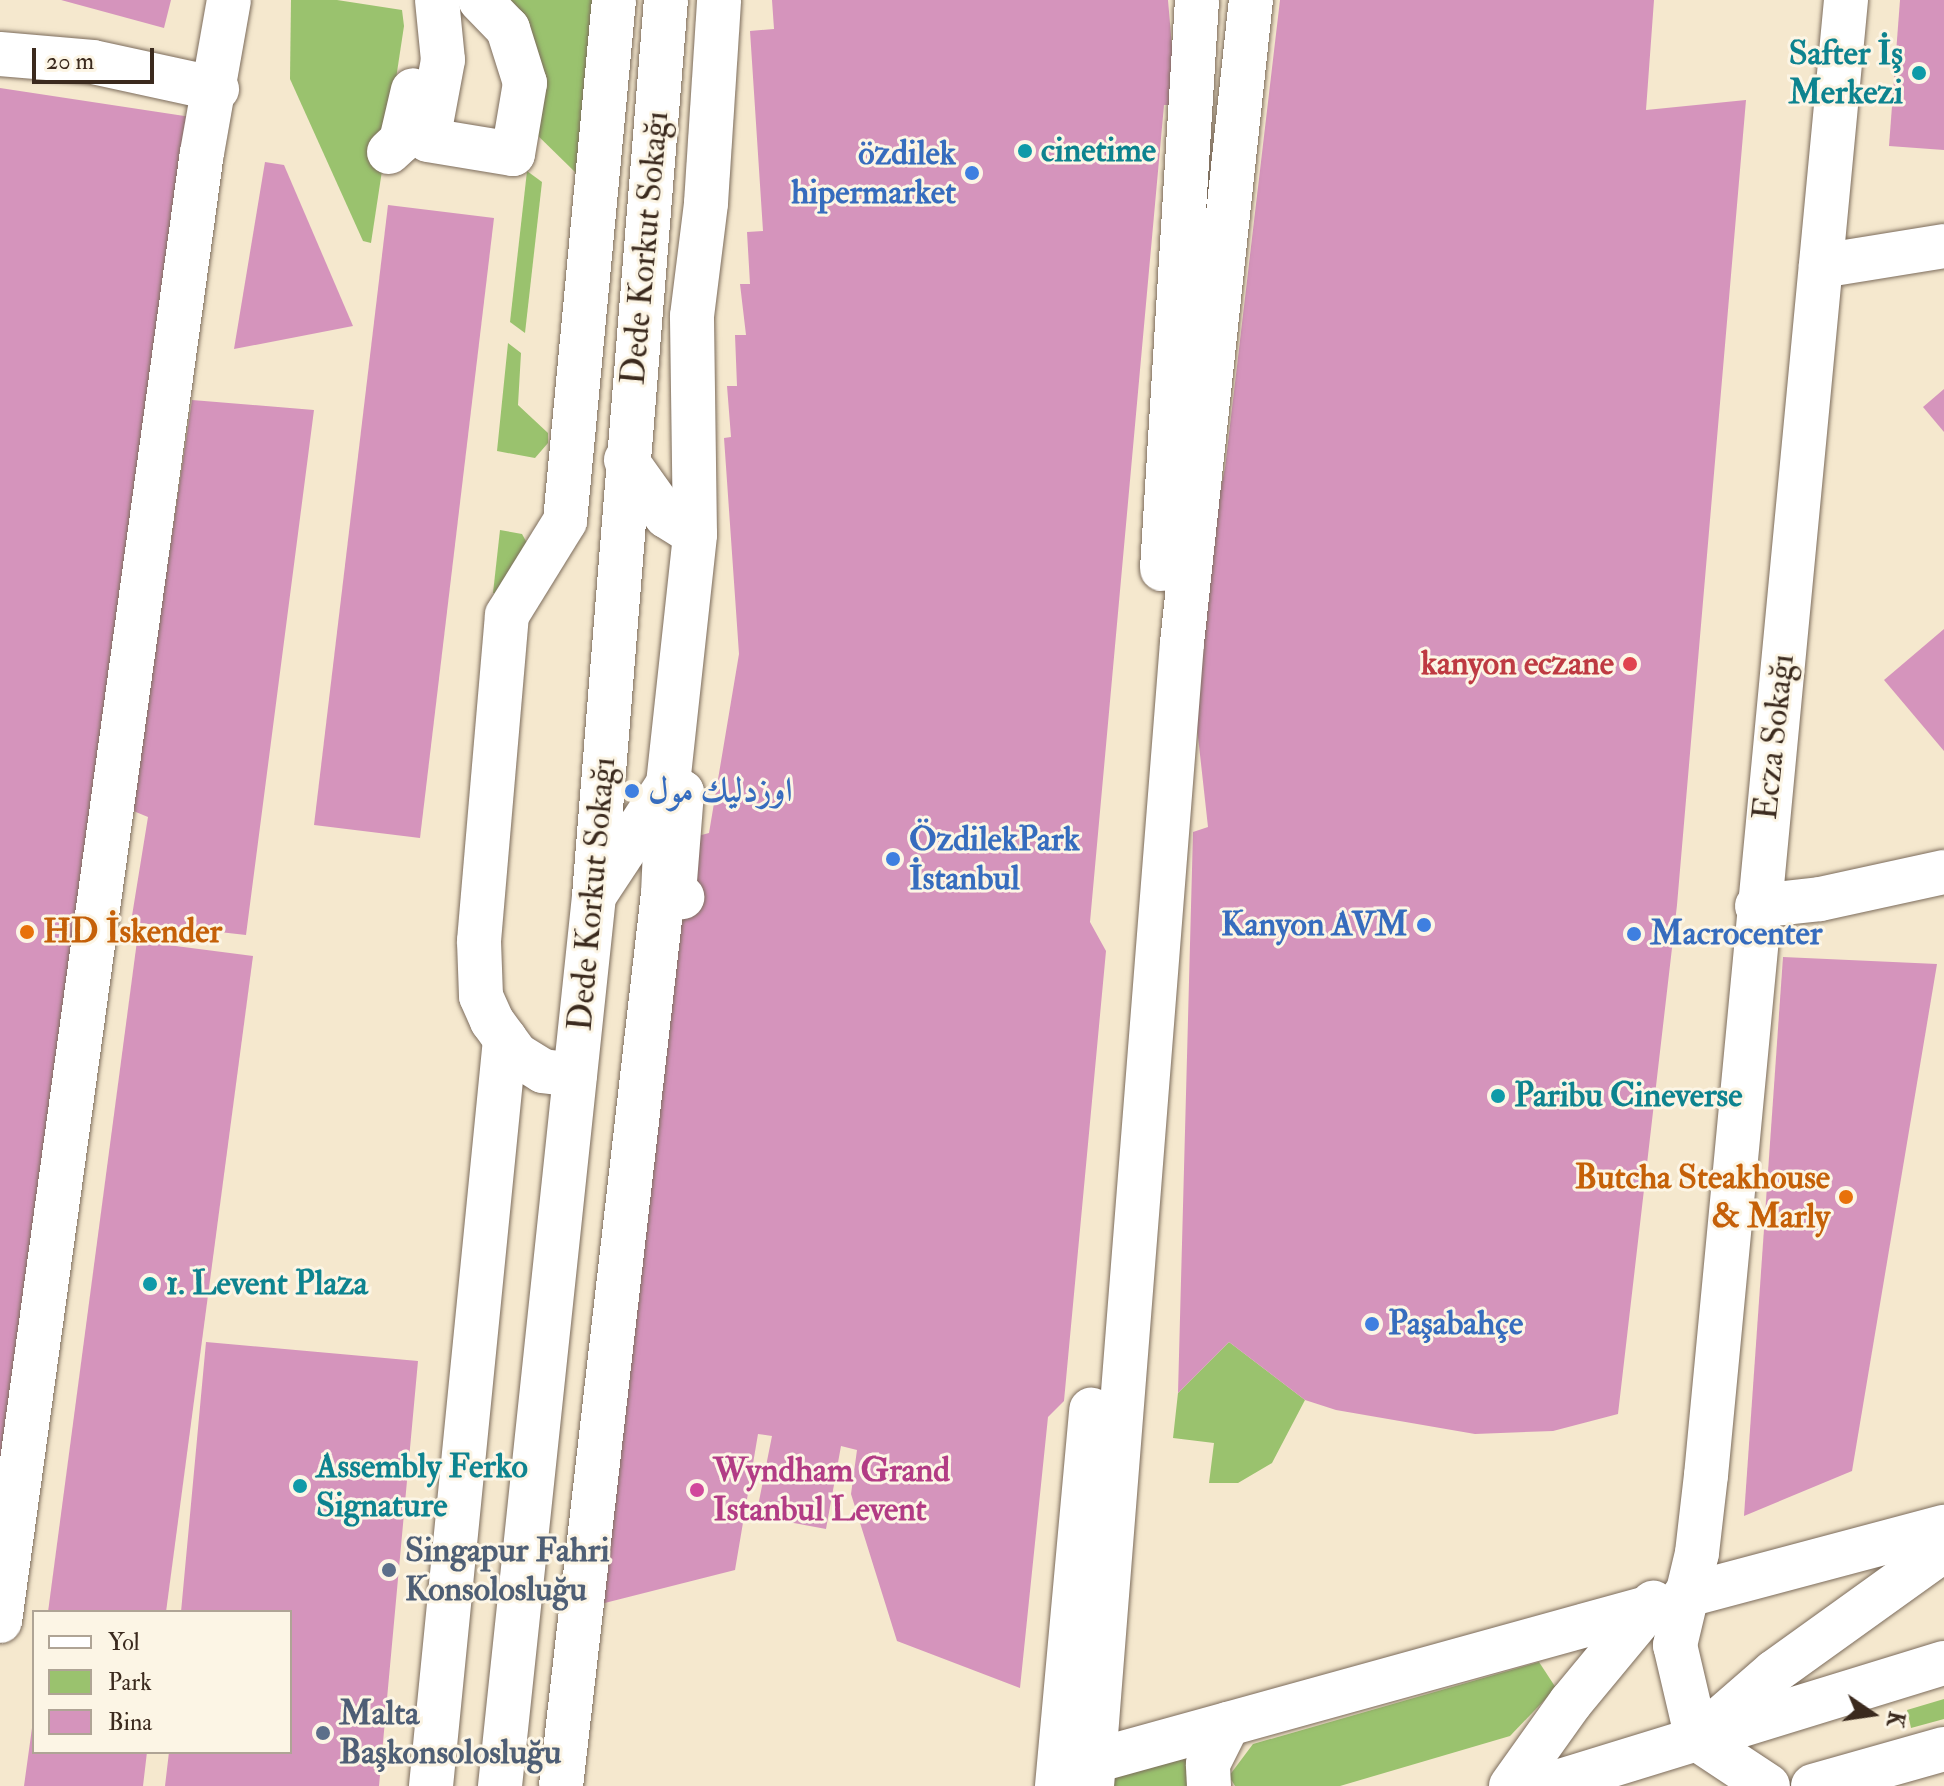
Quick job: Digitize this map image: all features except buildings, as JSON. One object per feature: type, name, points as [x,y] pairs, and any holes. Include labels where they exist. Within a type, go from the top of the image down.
[{"type":"street","points":[[0,1621],[200,168],[217,89],[229,0]]},
{"type":"street","points":[[412,0],[424,18],[401,141],[408,146],[513,154],[525,83],[508,29],[480,0]]},
{"type":"street","points":[[408,146],[443,60],[437,0]]},
{"type":"street","points":[[575,1075],[543,1071],[516,1054],[505,1039],[481,996],[479,941],[507,615],[565,521],[614,0]]},
{"type":"street","name":"Dede Korkut Sokağı","points":[[500,1786],[594,896],[626,460],[666,0]]},
{"type":"street","points":[[561,1786],[663,894],[668,784],[695,534],[692,316],[706,203],[719,0]]},
{"type":"street","points":[[1057,1786],[1149,780],[1197,0]]},
{"type":"street","points":[[1251,0],[1182,643],[1093,1774],[1228,1724],[1944,1527]]},
{"type":"street","name":"Ecza Sokağı","points":[[1697,1739],[1668,1602],[1697,1553],[1706,1475],[1757,906],[1846,0]]},
{"type":"street","points":[[0,54],[93,62],[217,89]]},
{"type":"street","points":[[605,99],[658,105]]},
{"type":"street","points":[[1821,266],[1944,246]]},
{"type":"street","points":[[626,460],[666,516],[695,534]]},
{"type":"street","points":[[594,896],[668,784]]},
{"type":"street","points":[[668,784],[682,792],[674,894],[682,897]]},
{"type":"street","points":[[1757,906],[1820,899],[1944,872]]},
{"type":"street","points":[[431,1786],[505,1039]]},
{"type":"street","points":[[1697,1739],[1774,1672],[1944,1550]]},
{"type":"street","points":[[1511,1786],[1571,1702],[1668,1602]]},
{"type":"street","points":[[1544,1786],[1944,1663]]},
{"type":"street","points":[[1209,1786],[1208,1764],[1228,1724]]},
{"type":"street","points":[[1697,1739],[1768,1786]]},
{"type":"street","points":[[1813,1786],[1944,1749]]},
{"type":"green space","points":[[291,0],[337,0],[402,10],[404,26],[371,243],[363,241],[290,79]]},
{"type":"green space","points":[[498,0],[596,0],[576,173],[529,127]]},
{"type":"green space","points":[[527,171],[542,182],[525,333],[510,322]]},
{"type":"green space","points":[[508,343],[521,353],[518,405],[548,433],[548,443],[535,458],[497,451]]},
{"type":"green space","points":[[500,530],[522,534],[527,543],[503,594],[493,593]]},
{"type":"green space","points":[[1229,1342],[1305,1400],[1272,1463],[1238,1483],[1209,1483],[1214,1443],[1173,1438],[1178,1393]]},
{"type":"green space","points":[[1539,1662],[1556,1688],[1510,1736],[1340,1786],[1235,1786],[1229,1776],[1253,1744]]},
{"type":"green space","points":[[1944,1699],[1944,1719],[1911,1728],[1907,1710]]},
{"type":"green space","points":[[1196,1750],[1195,1786],[1102,1786],[1102,1778]]},
{"type":"place","name":"Safter İş Merkezi","points":[[1919,73]]},
{"type":"place","name":"cinetime","points":[[1025,151]]},
{"type":"place","name":"özdilek hipermarket","points":[[972,173]]},
{"type":"place","name":"kanyon eczane","points":[[1630,664]]},
{"type":"place","name":"اوزدليك مول","points":[[632,791]]},
{"type":"place","name":"ÖzdilekPark İstanbul","points":[[893,859]]},
{"type":"place","name":"Kanyon AVM","points":[[1424,925]]},
{"type":"place","name":"HD İskender","points":[[27,932]]},
{"type":"place","name":"Macrocenter","points":[[1634,934]]},
{"type":"place","name":"Paribu Cineverse","points":[[1498,1096]]},
{"type":"place","name":"Butcha Steakhouse & Marly","points":[[1846,1197]]},
{"type":"place","name":"1. Levent Plaza","points":[[150,1284]]},
{"type":"place","name":"Paşabahçe","points":[[1372,1324]]},
{"type":"place","name":"Assembly Ferko Signature","points":[[300,1486]]},
{"type":"place","name":"Wyndham Grand Istanbul Levent","points":[[697,1490]]},
{"type":"place","name":"Singapur Fahri Konsolosluğu","points":[[389,1570]]},
{"type":"place","name":"Malta Başkonsolosluğu","points":[[323,1733]]}]
